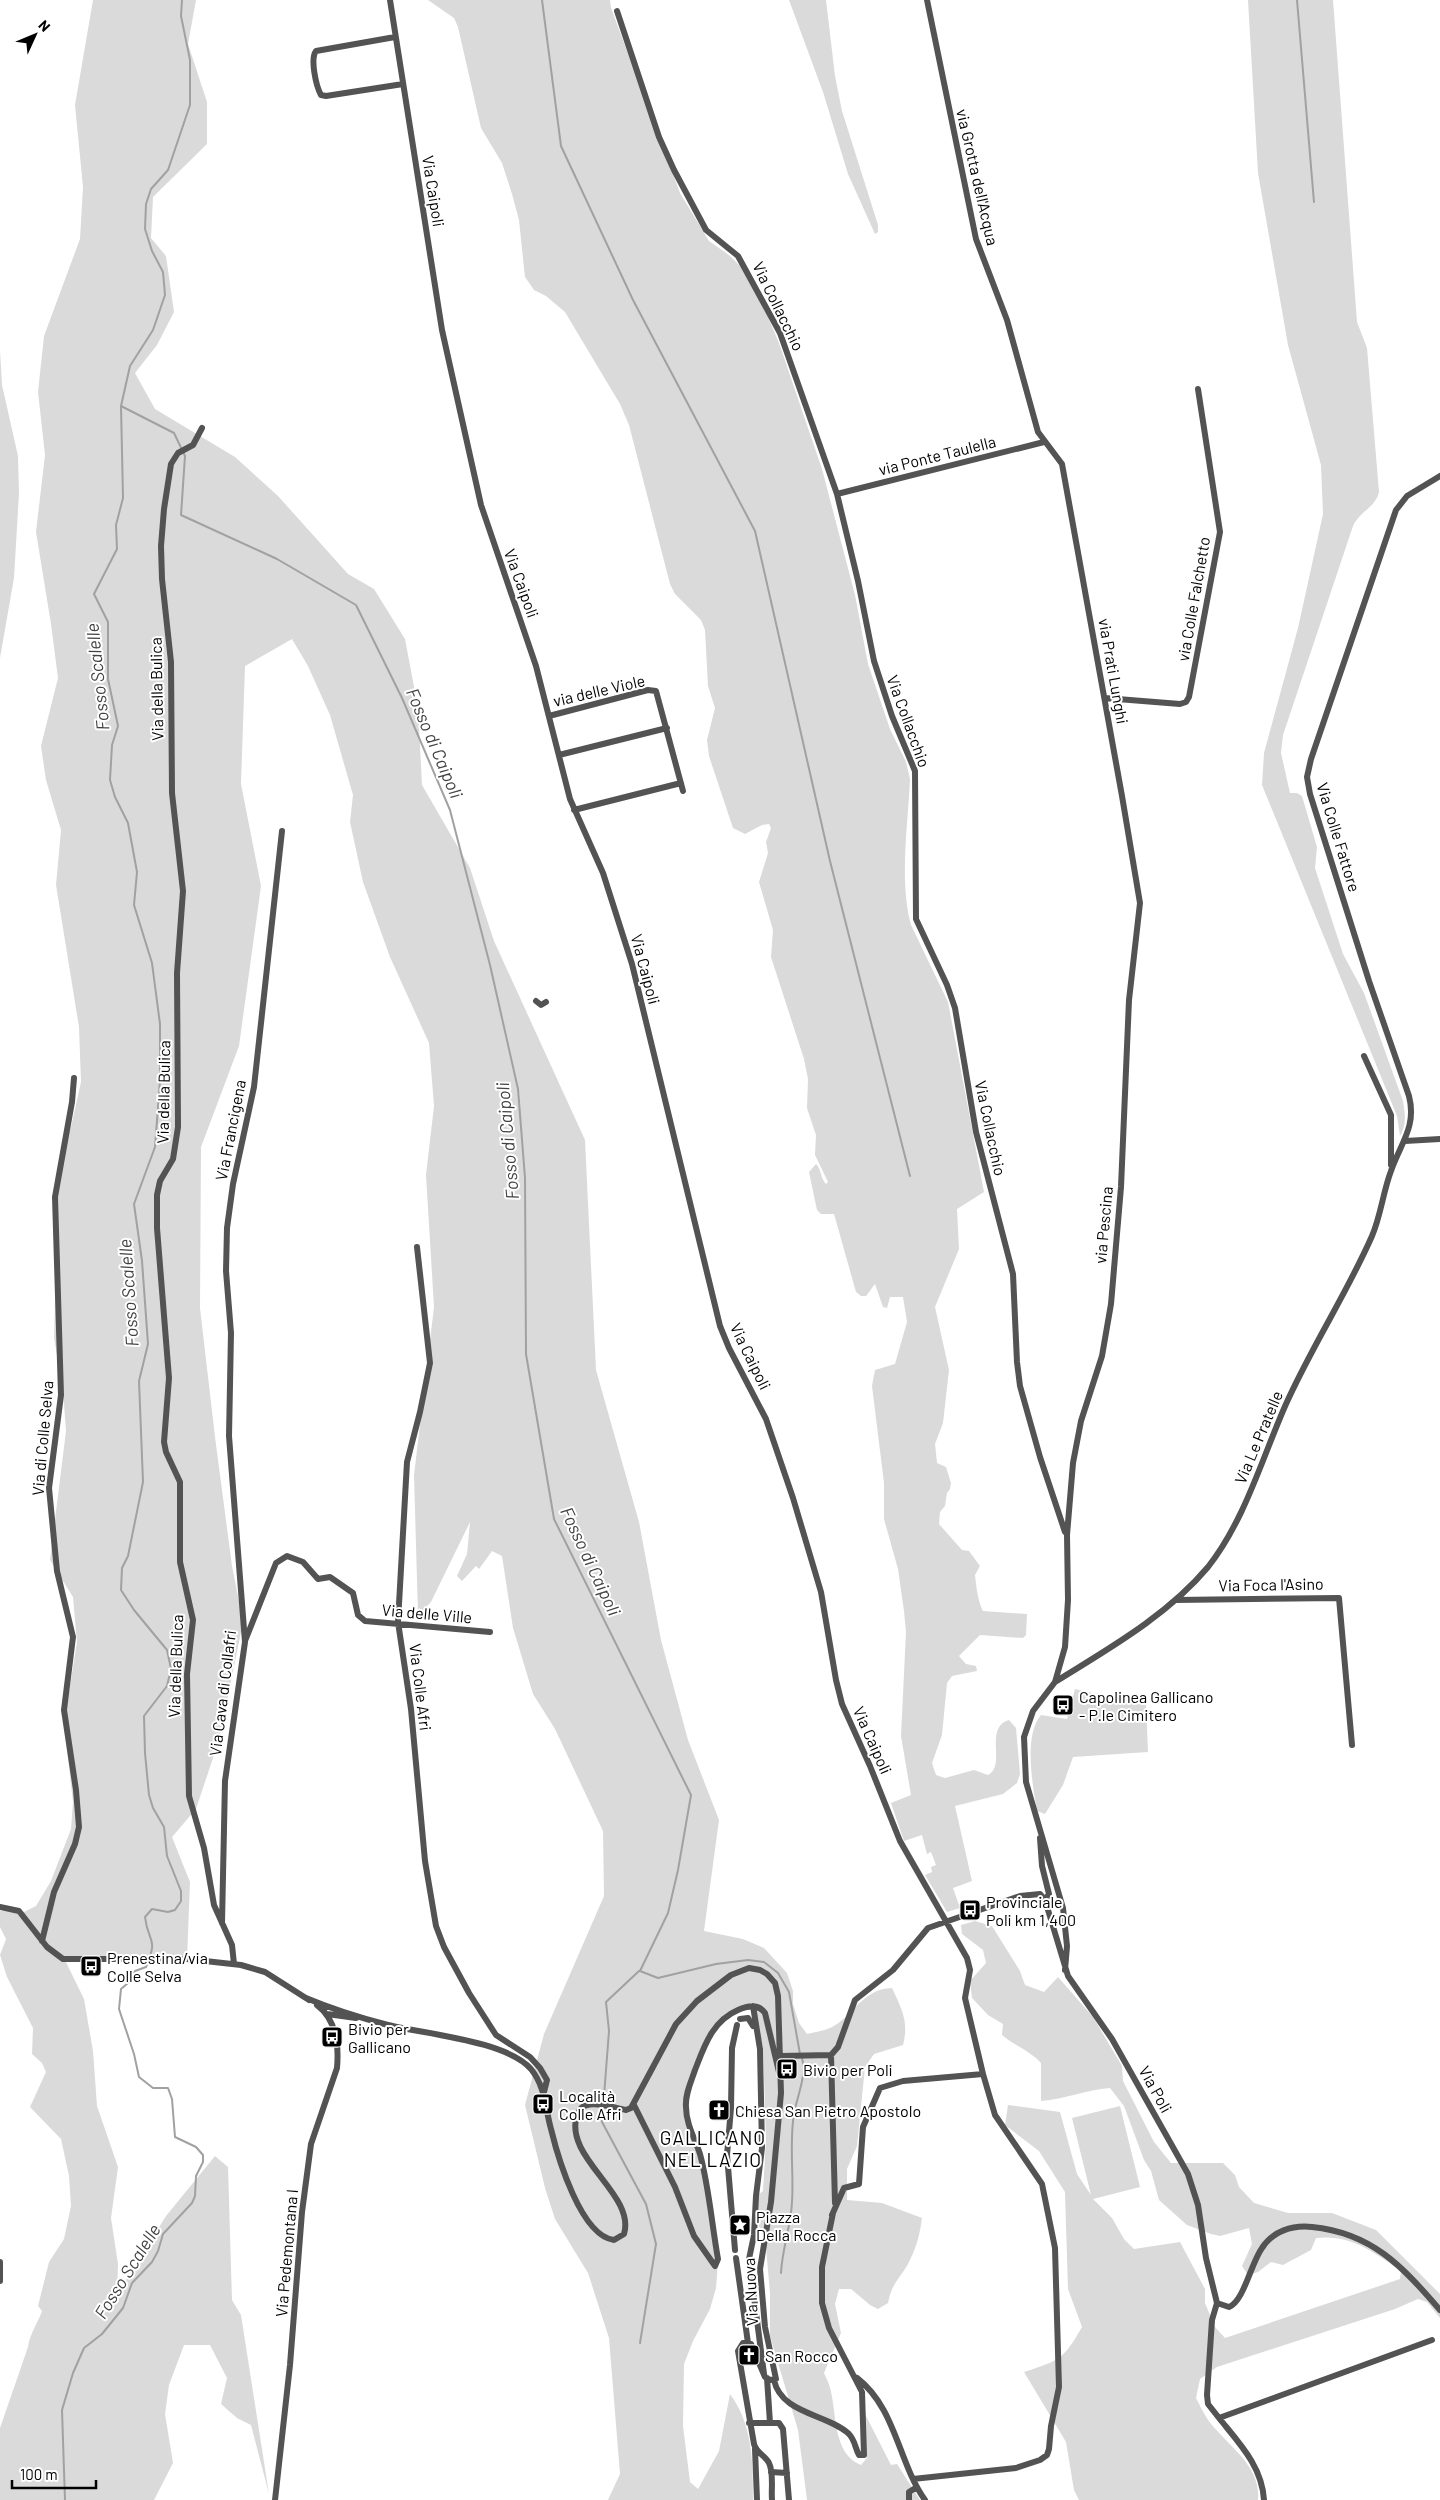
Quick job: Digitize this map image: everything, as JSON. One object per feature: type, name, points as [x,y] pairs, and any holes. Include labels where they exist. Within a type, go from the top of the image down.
[{"type":"street","name":"Via Caipoli","points":[[390,0],[442,330],[478,492],[491,538],[532,652],[574,810],[603,873],[632,964],[720,1326],[768,1425],[819,1582],[840,1698],[900,1841],[969,1963],[965,1998],[994,2113],[1042,2184],[1055,2245],[1058,2268],[1059,2387],[1051,2426],[1049,2449],[1043,2459],[1016,2468],[913,2479]]},
{"type":"street","name":"via Grotta dell'Acqua","points":[[927,0],[972,228],[1007,320],[1034,420],[1044,442]]},
{"type":"street","name":"Via Collacchio","points":[[617,11],[659,136],[674,170],[706,230],[738,256],[783,338],[837,494],[858,581],[874,662],[892,716],[914,767],[916,782],[916,920],[949,990],[955,1008],[976,1132],[1013,1274],[1017,1362],[1021,1390],[1040,1457],[1067,1536]]},
{"type":"street","points":[[395,37],[317,50],[313,55],[317,81],[320,93],[324,96],[403,84]]},
{"type":"street","name":"via Colle Falchetto","points":[[1105,698],[1180,704],[1186,702],[1190,696],[1220,532],[1198,389]]},
{"type":"street","name":"Via della Bulica","points":[[202,428],[193,445],[178,453],[172,464],[162,530],[161,574],[171,662],[172,794],[183,897],[177,966],[178,1122],[174,1159],[158,1189],[157,1218],[169,1378],[164,1442],[166,1452],[180,1482],[180,1565],[193,1620],[186,1674],[189,1796],[204,1848],[212,1900],[233,1949],[234,1964]]},
{"type":"street","name":"via Ponte Taulella","points":[[837,494],[1044,442]]},
{"type":"street","name":"via Prati Lunghi","points":[[1044,442],[1058,456],[1062,464],[1105,698],[1138,888],[1140,912]]},
{"type":"street","name":"Via Colle Fattore","points":[[1406,1141],[1410,1119],[1410,1098],[1349,918],[1310,794],[1307,777],[1310,759],[1396,510],[1407,496],[1440,476]]},
{"type":"street","name":"via delle Viole","points":[[549,716],[648,690],[656,692],[667,728]]},
{"type":"street","points":[[559,755],[667,728],[683,791]]},
{"type":"street","points":[[574,810],[681,783]]},
{"type":"street","name":"Via Francigena","points":[[229,1436],[231,1333],[226,1271],[228,1223],[255,1080],[282,831]]},
{"type":"street","name":"via Pescina","points":[[1067,1536],[1071,1482],[1078,1437],[1100,1361],[1110,1316],[1121,1187],[1129,1000],[1140,912]]},
{"type":"street","points":[[536,1001],[541,1005],[546,1002]]},
{"type":"street","points":[[1364,1056],[1390,1115],[1391,1168]]},
{"type":"street","name":"Via di Colle Selva","points":[[42,1941],[54,1892],[76,1840],[79,1824],[76,1790],[64,1715],[73,1637],[58,1576],[49,1488],[61,1400],[54,1197],[72,1102],[74,1078]]},
{"type":"street","points":[[1406,1141],[1440,1139]]},
{"type":"street","name":"Via Le Pratelle","points":[[1055,1682],[1119,1642],[1175,1600],[1212,1560],[1244,1506],[1287,1403],[1372,1234],[1391,1168],[1406,1141]]},
{"type":"street","name":"Via Colle Afri","points":[[417,1247],[429,1342],[430,1365],[407,1462],[398,1622],[411,1709],[423,1846],[437,1930],[465,1988],[496,2035],[530,2057],[542,2071],[547,2080],[544,2092],[554,2141],[577,2202],[595,2229],[607,2238],[617,2240],[622,2237],[625,2231],[620,2209],[606,2183],[581,2149],[575,2133],[579,2111],[585,2106],[591,2104],[626,2110],[634,2105]]},
{"type":"street","name":"Via Cava di Collafri","points":[[222,1925],[225,1781],[245,1642],[229,1436]]},
{"type":"street","points":[[1065,1970],[1068,1946],[1062,1900],[1025,1778],[1024,1737],[1033,1711],[1055,1682],[1066,1642],[1068,1600],[1067,1536]]},
{"type":"street","name":"Via delle Ville","points":[[245,1642],[276,1564],[287,1556],[303,1562],[318,1579],[330,1577],[349,1589],[356,1598],[358,1616],[363,1620],[490,1632]]},
{"type":"street","name":"Via Foca l'Asino","points":[[1175,1600],[1339,1598],[1342,1602],[1352,1746]]},
{"type":"street","name":"Via Poli","points":[[1039,1829],[1042,1866],[1049,1894],[1045,1900],[1065,1970],[1075,1988],[1112,2039],[1186,2169],[1198,2205],[1206,2258],[1217,2303]]},
{"type":"street","points":[[781,2056],[828,2056],[838,2046],[856,1998],[894,1970],[924,1930],[934,1924],[1034,1893],[1040,1894],[1045,1900]]},
{"type":"street","points":[[0,1907],[19,1911],[52,1952],[63,1959],[161,1959],[234,1964],[265,1972],[327,2014],[368,2019]]},
{"type":"street","name":"Via Nuova","points":[[634,2105],[681,2016],[718,1986],[746,1968],[753,1968],[763,1972],[776,1986],[781,2056],[771,2202],[760,2269],[766,2335],[776,2375],[768,2378]]},
{"type":"street","points":[[306,1998],[368,2019],[508,2053],[528,2065],[544,2092]]},
{"type":"street","points":[[753,2006],[759,2042],[762,2152],[756,2196],[754,2235],[749,2259],[768,2378],[770,2423]]},
{"type":"street","points":[[634,2105],[672,2182],[697,2241],[715,2266],[718,2262],[700,2154],[686,2112],[686,2098],[708,2037],[731,2013],[753,2006],[760,2008],[765,2013],[781,2076]]},
{"type":"street","points":[[327,2014],[328,2010],[334,2008]]},
{"type":"street","name":"Via Pedemontana I","points":[[275,2500],[311,2144],[336,2068],[335,2032],[327,2014]]},
{"type":"street","points":[[335,2032],[338,2024],[346,2017]]},
{"type":"street","points":[[735,2250],[730,2216],[727,2155],[731,2108],[732,2048],[738,2022],[746,2017],[751,2020],[755,2039],[759,2042]]},
{"type":"street","points":[[736,2258],[748,2343],[752,2346],[758,2364],[782,2396],[809,2414],[837,2427],[852,2438],[860,2456],[864,2455],[863,2401],[856,2378],[831,2331],[822,2302],[822,2267],[836,2191],[828,2056]]},
{"type":"street","points":[[832,2215],[844,2188],[859,2184],[863,2129],[880,2088],[903,2081],[983,2074]]},
{"type":"street","points":[[1264,2500],[1257,2468],[1208,2404],[1207,2395],[1212,2320],[1217,2303],[1228,2307],[1237,2302],[1251,2266],[1262,2247],[1271,2237],[1284,2230],[1305,2226],[1342,2232],[1372,2245],[1402,2268],[1440,2310]]},
{"type":"street","points":[[0,2262],[0,2281]]},
{"type":"street","points":[[1219,2418],[1432,2340]]},
{"type":"street","points":[[748,2343],[742,2344],[738,2351],[749,2424],[755,2450],[757,2500]]},
{"type":"street","points":[[856,2378],[871,2390],[881,2404],[913,2479],[925,2500]]},
{"type":"street","points":[[749,2424],[779,2423],[783,2427],[789,2500]]},
{"type":"street","points":[[755,2450],[768,2462],[771,2472],[772,2500]]},
{"type":"street","points":[[771,2472],[787,2473]]},
{"type":"street","points":[[909,2500],[909,2492],[917,2487]]},
{"type":"shaded area","points":[[93,0],[196,0],[188,44],[207,102],[207,144],[153,197],[151,238],[166,256],[174,312],[157,345],[135,373],[155,409],[235,457],[278,496],[348,574],[374,589],[405,639],[418,708],[422,785],[470,868],[494,941],[585,1140],[596,1370],[639,1522],[661,1640],[688,1740],[719,1820],[704,1931],[743,1939],[764,1948],[787,1973],[793,1991],[793,2004],[799,2023],[807,2034],[827,2029],[838,2023],[865,1998],[881,1990],[892,1988],[901,2009],[905,2022],[903,2045],[874,2054],[865,2067],[857,2146],[847,2169],[847,2200],[882,2203],[922,2218],[920,2230],[911,2258],[893,2286],[888,2303],[878,2309],[870,2305],[851,2289],[839,2289],[835,2304],[841,2333],[824,2373],[830,2388],[837,2431],[845,2452],[861,2465],[867,2458],[863,2438],[865,2414],[891,2465],[897,2464],[920,2500],[807,2500],[798,2430],[770,2336],[770,2294],[766,2247],[758,2223],[758,2195],[763,2191],[766,2140],[763,2046],[752,2006],[739,2009],[708,2037],[686,2105],[700,2154],[718,2262],[716,2288],[710,2309],[693,2341],[684,2364],[683,2426],[690,2482],[698,2489],[719,2451],[730,2394],[738,2406],[747,2431],[752,2458],[753,2500],[608,2500],[620,2474],[609,2338],[588,2273],[555,2219],[545,2188],[525,2105],[544,2034],[604,1896],[603,1831],[555,1729],[533,1694],[513,1628],[502,1556],[492,1551],[479,1569],[476,1566],[462,1581],[457,1576],[467,1554],[470,1522],[431,1602],[418,1615],[414,1475],[434,1307],[426,1175],[434,1106],[429,1043],[390,957],[363,882],[350,822],[353,795],[330,715],[308,666],[292,639],[245,666],[241,784],[261,886],[239,1046],[201,1147],[200,1308],[232,1566],[243,1622],[219,1740],[196,1809],[172,1837],[190,1882],[187,1959],[64,1958],[84,1999],[93,2051],[97,2106],[118,2167],[111,2218],[118,2264],[117,2294],[166,2216],[215,2156],[228,2167],[232,2300],[241,2315],[269,2494],[251,2425],[237,2418],[221,2404],[227,2378],[210,2345],[184,2345],[169,2385],[165,2414],[173,2463],[154,2500],[0,2500],[0,2428],[30,2337],[42,2311],[38,2306],[49,2262],[64,2239],[71,2206],[69,2176],[61,2139],[30,2107],[46,2072],[42,2063],[32,2054],[33,2028],[7,1977],[0,1955],[6,1939],[0,1927],[0,1911],[24,1912],[36,1906],[51,1881],[71,1829],[73,1802],[64,1724],[77,1642],[73,1597],[50,1560],[66,1431],[63,1390],[54,1338],[59,1162],[71,1127],[81,1082],[79,1027],[56,885],[61,830],[46,780],[41,746],[58,678],[36,532],[45,455],[38,392],[44,336],[80,239],[83,187],[75,105]]},
{"type":"shaded area","points":[[428,0],[610,0],[611,8],[680,193],[709,241],[729,255],[740,266],[768,317],[779,343],[822,469],[855,595],[868,664],[890,729],[906,762],[910,779],[905,853],[907,908],[911,925],[948,1002],[984,1192],[957,1209],[959,1249],[935,1307],[949,1370],[943,1423],[935,1444],[937,1463],[946,1467],[951,1483],[945,1506],[940,1512],[939,1524],[962,1550],[969,1551],[980,1566],[975,1575],[983,1611],[1027,1614],[1026,1635],[1023,1638],[980,1635],[959,1656],[966,1664],[976,1666],[977,1671],[952,1676],[947,1683],[942,1735],[932,1763],[936,1775],[945,1778],[974,1770],[988,1775],[996,1763],[997,1731],[1001,1724],[1009,1720],[1016,1728],[1020,1774],[1017,1783],[1003,1794],[955,1806],[972,1881],[953,1888],[960,1908],[947,1912],[925,1875],[932,1872],[931,1867],[936,1865],[931,1852],[927,1854],[922,1835],[904,1841],[891,1803],[911,1795],[901,1736],[906,1632],[898,1569],[884,1519],[884,1483],[872,1386],[875,1370],[895,1364],[907,1322],[903,1297],[890,1297],[887,1308],[883,1307],[875,1284],[866,1296],[861,1296],[856,1292],[834,1214],[821,1214],[817,1210],[809,1172],[816,1164],[824,1182],[826,1184],[828,1182],[815,1155],[816,1135],[807,1108],[808,1079],[804,1059],[771,957],[773,930],[759,882],[768,853],[766,842],[771,828],[769,824],[762,825],[745,834],[733,828],[709,756],[707,740],[715,708],[708,686],[705,630],[701,620],[675,594],[670,584],[629,425],[620,404],[565,312],[546,296],[534,290],[525,277],[519,220],[502,163],[481,128],[458,27],[454,18]]},
{"type":"shaded area","points":[[789,0],[826,0],[835,76],[842,111],[878,225],[878,232],[875,234],[848,174],[823,92]]},
{"type":"shaded area","points":[[1248,0],[1333,0],[1357,322],[1367,348],[1379,492],[1371,506],[1359,517],[1353,526],[1283,735],[1281,753],[1290,793],[1297,793],[1302,796],[1317,847],[1315,868],[1343,954],[1364,993],[1403,1101],[1405,1123],[1400,1136],[1397,1116],[1262,785],[1264,753],[1298,628],[1323,514],[1321,465],[1288,345],[1258,173]]},
{"type":"shaded area","points":[[0,350],[2,385],[18,456],[19,493],[14,578],[0,658]]},
{"type":"shaded area","points":[[1075,1689],[1146,1705],[1148,1752],[1073,1757],[1063,1785],[1045,1814],[1037,1811],[1035,1801],[1031,1761],[1032,1735],[1035,1724],[1041,1715],[1067,1719]]},
{"type":"shaded area","points":[[975,1921],[992,1926],[1020,1971],[1025,1985],[1044,1992],[1058,1977],[1093,2017],[1122,2066],[1123,2081],[1154,2142],[1171,2163],[1223,2163],[1235,2175],[1239,2187],[1254,2203],[1288,2213],[1332,2213],[1376,2230],[1440,2294],[1440,2318],[1427,2302],[1418,2299],[1395,2309],[1217,2367],[1200,2379],[1196,2398],[1210,2422],[1250,2468],[1258,2488],[1258,2500],[1079,2500],[1074,2490],[1066,2442],[1024,2372],[1046,2365],[1065,2353],[1082,2327],[1068,2289],[1065,2192],[1039,2151],[1005,2125],[1008,2105],[1060,2112],[1077,2174],[1091,2195],[1072,2118],[1120,2106],[1140,2187],[1093,2199],[1112,2218],[1124,2239],[1134,2249],[1180,2242],[1205,2289],[1205,2303],[1215,2327],[1225,2338],[1400,2279],[1401,2271],[1361,2246],[1328,2237],[1316,2238],[1311,2250],[1283,2265],[1271,2262],[1258,2272],[1248,2275],[1242,2266],[1252,2244],[1249,2228],[1220,2236],[1187,2225],[1159,2200],[1151,2171],[1144,2160],[1124,2106],[1110,2088],[1041,2101],[1041,2063],[1002,2035],[1003,2024],[988,2015],[972,1998],[970,1981],[986,1963],[983,1950],[962,1934],[961,1925]]},
{"type":"waterway","name":"Fosso Scalelle","points":[[65,2500],[62,2410],[73,2373],[84,2348],[102,2334],[123,2308],[132,2283],[152,2262],[158,2251],[163,2234],[192,2203],[195,2196],[196,2176],[203,2162],[203,2155],[196,2147],[175,2137],[172,2099],[168,2088],[153,2088],[139,2077],[134,2054],[119,2009],[121,1989],[128,1983],[135,1971],[146,1967],[152,1950],[152,1940],[146,1926],[145,1917],[152,1909],[168,1912],[175,1910],[181,1901],[181,1891],[167,1856],[164,1827],[153,1808],[149,1795],[145,1753],[144,1716],[167,1686],[171,1669],[167,1650],[134,1610],[121,1590],[122,1568],[128,1556],[143,1482],[139,1381],[148,1344],[142,1261],[134,1204],[155,1147],[160,1080],[160,1024],[152,963],[134,905],[137,872],[128,823],[115,797],[110,780],[112,745],[118,726],[108,679],[108,622],[94,594],[117,549],[116,525],[123,498],[121,406],[130,366],[153,330],[165,295],[163,272],[152,251],[145,229],[146,204],[151,189],[168,170],[190,105],[190,60],[181,16],[182,0]]},
{"type":"waterway","points":[[542,0],[561,146],[633,300],[755,531],[830,861],[910,1176]]},
{"type":"waterway","points":[[1297,0],[1314,202]]},
{"type":"waterway","name":"Fosso di Caipoli","points":[[121,406],[174,433],[185,456],[181,515],[277,559],[356,605],[402,698],[450,810],[490,965],[518,1089],[525,1178],[526,1354],[554,1519],[691,1795],[678,1870],[668,1913],[640,1971],[658,1978],[716,1964],[748,1960],[764,1962],[778,1973],[789,1992],[800,2054]]},
{"type":"waterway","name":"Fosso di Caipoli","points":[[639,1971],[606,2002],[609,2031],[602,2122],[646,2204],[656,2244],[640,2343]]},
{"type":"waterway","name":"Fosso di Caipoli","points":[[781,2273],[791,2211],[793,2125],[803,2072],[802,2058]]},
{"type":"place","name":"Capolinea Gallicano - P.le Cimitero","points":[[1063,1705]]},
{"type":"place","name":"Provinciale Poli km 1,400","points":[[970,1910]]},
{"type":"place","name":"Prenestina/via Colle Selva","points":[[91,1966]]},
{"type":"place","name":"Bivio per Gallicano","points":[[332,2037]]},
{"type":"place","name":"Bivio per Poli","points":[[787,2069]]},
{"type":"place","name":"Località Colle Afri","points":[[543,2104]]},
{"type":"place","name":"Chiesa San Pietro Apostolo","points":[[719,2110]]},
{"type":"place","name":"Piazza Della Rocca","points":[[740,2225]]},
{"type":"place","name":"San Rocco","points":[[749,2355]]},
{"type":"district","name":"GALLICANO NEL LAZIO","points":[[713,2148]]}]
